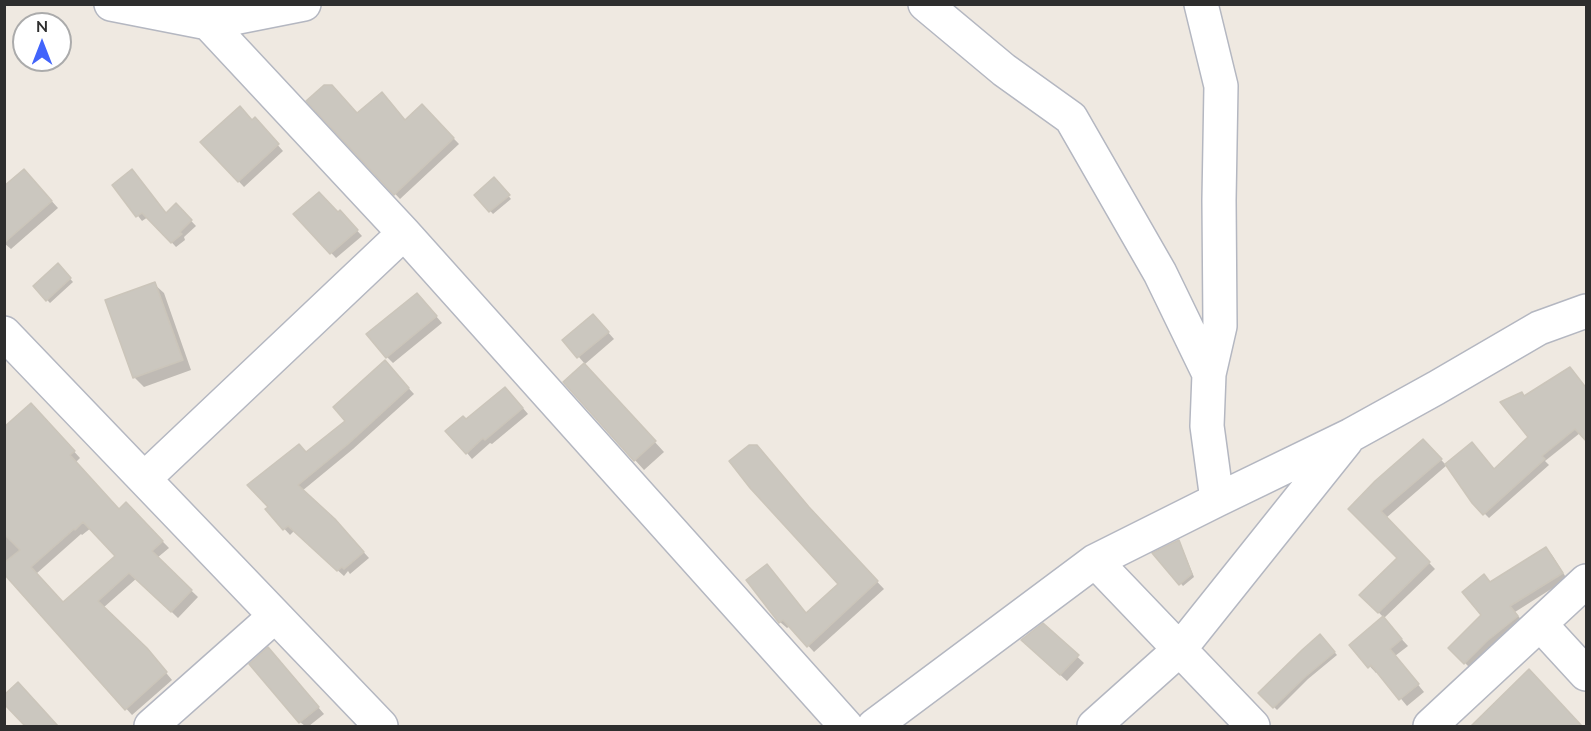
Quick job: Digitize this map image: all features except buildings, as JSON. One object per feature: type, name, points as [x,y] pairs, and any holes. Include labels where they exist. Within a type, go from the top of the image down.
[{"type":"street","points":[[111,4],[208,22],[304,4]]},
{"type":"street","points":[[925,4],[1004,70],[1071,118],[1160,273],[1209,374]]},
{"type":"street","points":[[1201,4],[1221,86],[1220,326],[1209,374],[1207,426],[1217,500]]},
{"type":"street","points":[[208,22],[404,233],[846,726]]},
{"type":"street","points":[[144,479],[404,233]]},
{"type":"street","points":[[874,726],[1095,561],[1351,435],[1539,328],[1587,311]]},
{"type":"street","points":[[4,333],[381,726]]},
{"type":"street","points":[[1094,726],[1179,650],[1351,435]]},
{"type":"street","points":[[1095,561],[1253,726]]},
{"type":"street","points":[[1430,726],[1587,581]]},
{"type":"street","points":[[151,726],[275,616]]},
{"type":"street","points":[[1540,624],[1587,674]]}]
